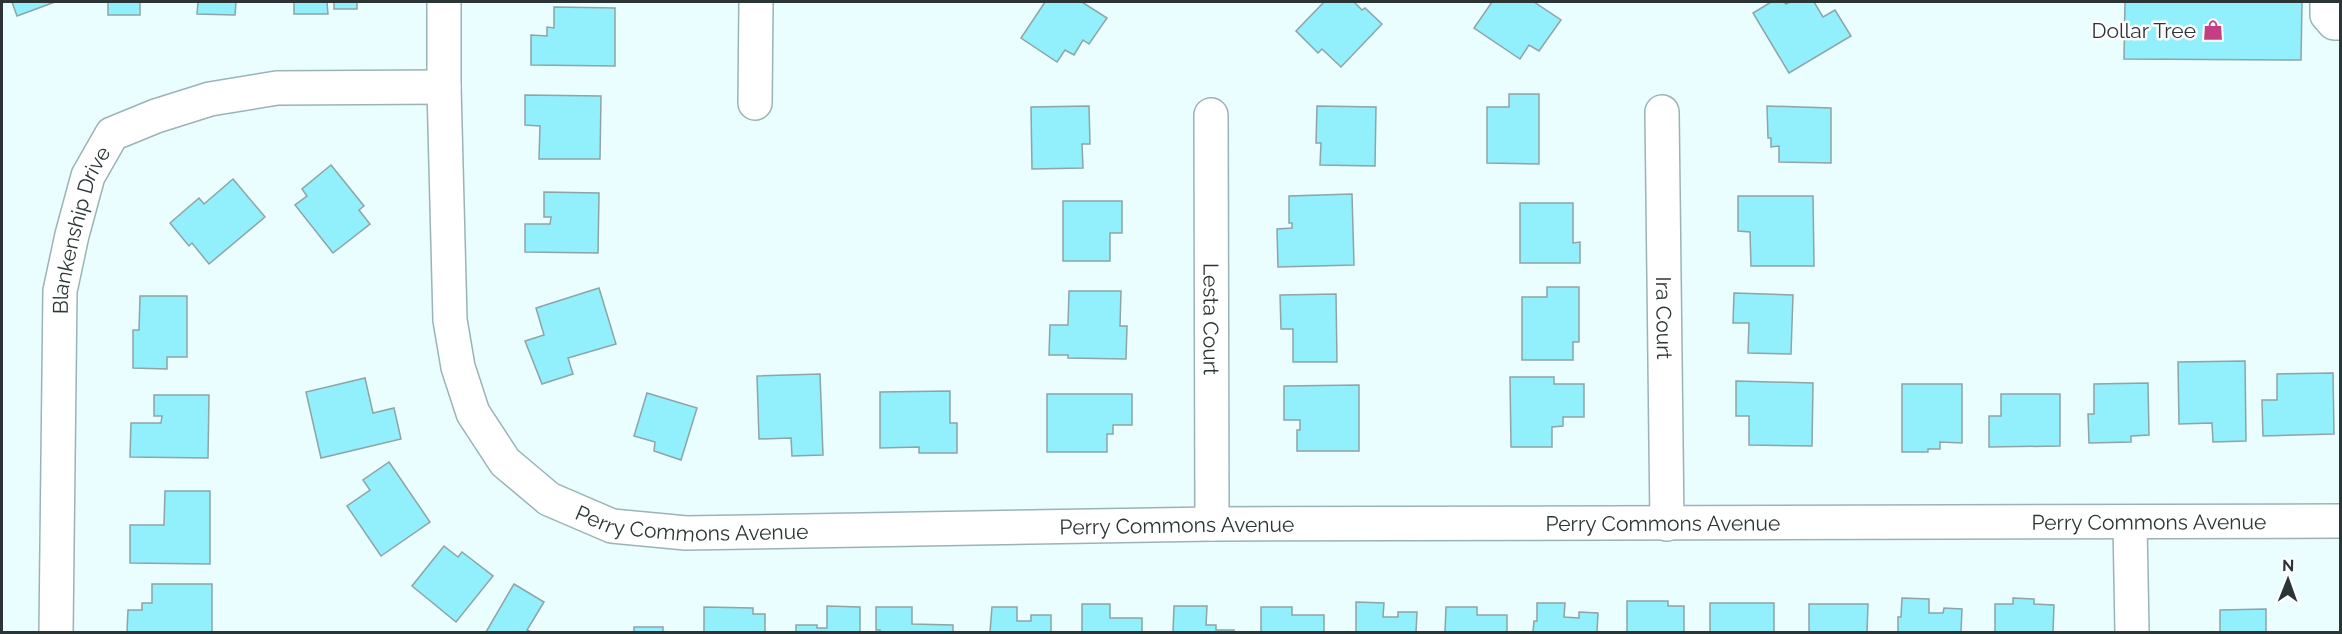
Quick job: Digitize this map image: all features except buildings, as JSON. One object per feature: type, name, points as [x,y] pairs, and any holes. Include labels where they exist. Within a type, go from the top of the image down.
[{"type":"street","name":"Perry Commons Avenue","points":[[444,2],[450,320],[458,367],[473,413],[505,462],[549,499],[612,526],[686,533],[1212,524],[2340,521]]},
{"type":"street","points":[[755,102],[756,2]]},
{"type":"street","points":[[2327,2],[2327,15],[2334,23],[2340,23]]},
{"type":"street","name":"Blankenship Drive","points":[[56,633],[60,291],[88,176],[112,134],[156,116],[210,99],[276,88],[444,87]]},
{"type":"street","name":"Ira Court","points":[[1662,112],[1667,524]]},
{"type":"street","name":"Lesta Court","points":[[1210,115],[1212,524]]},
{"type":"street","points":[[2130,523],[2132,633]]},
{"type":"place","name":"Dollar Tree","points":[[2213,30]]}]
